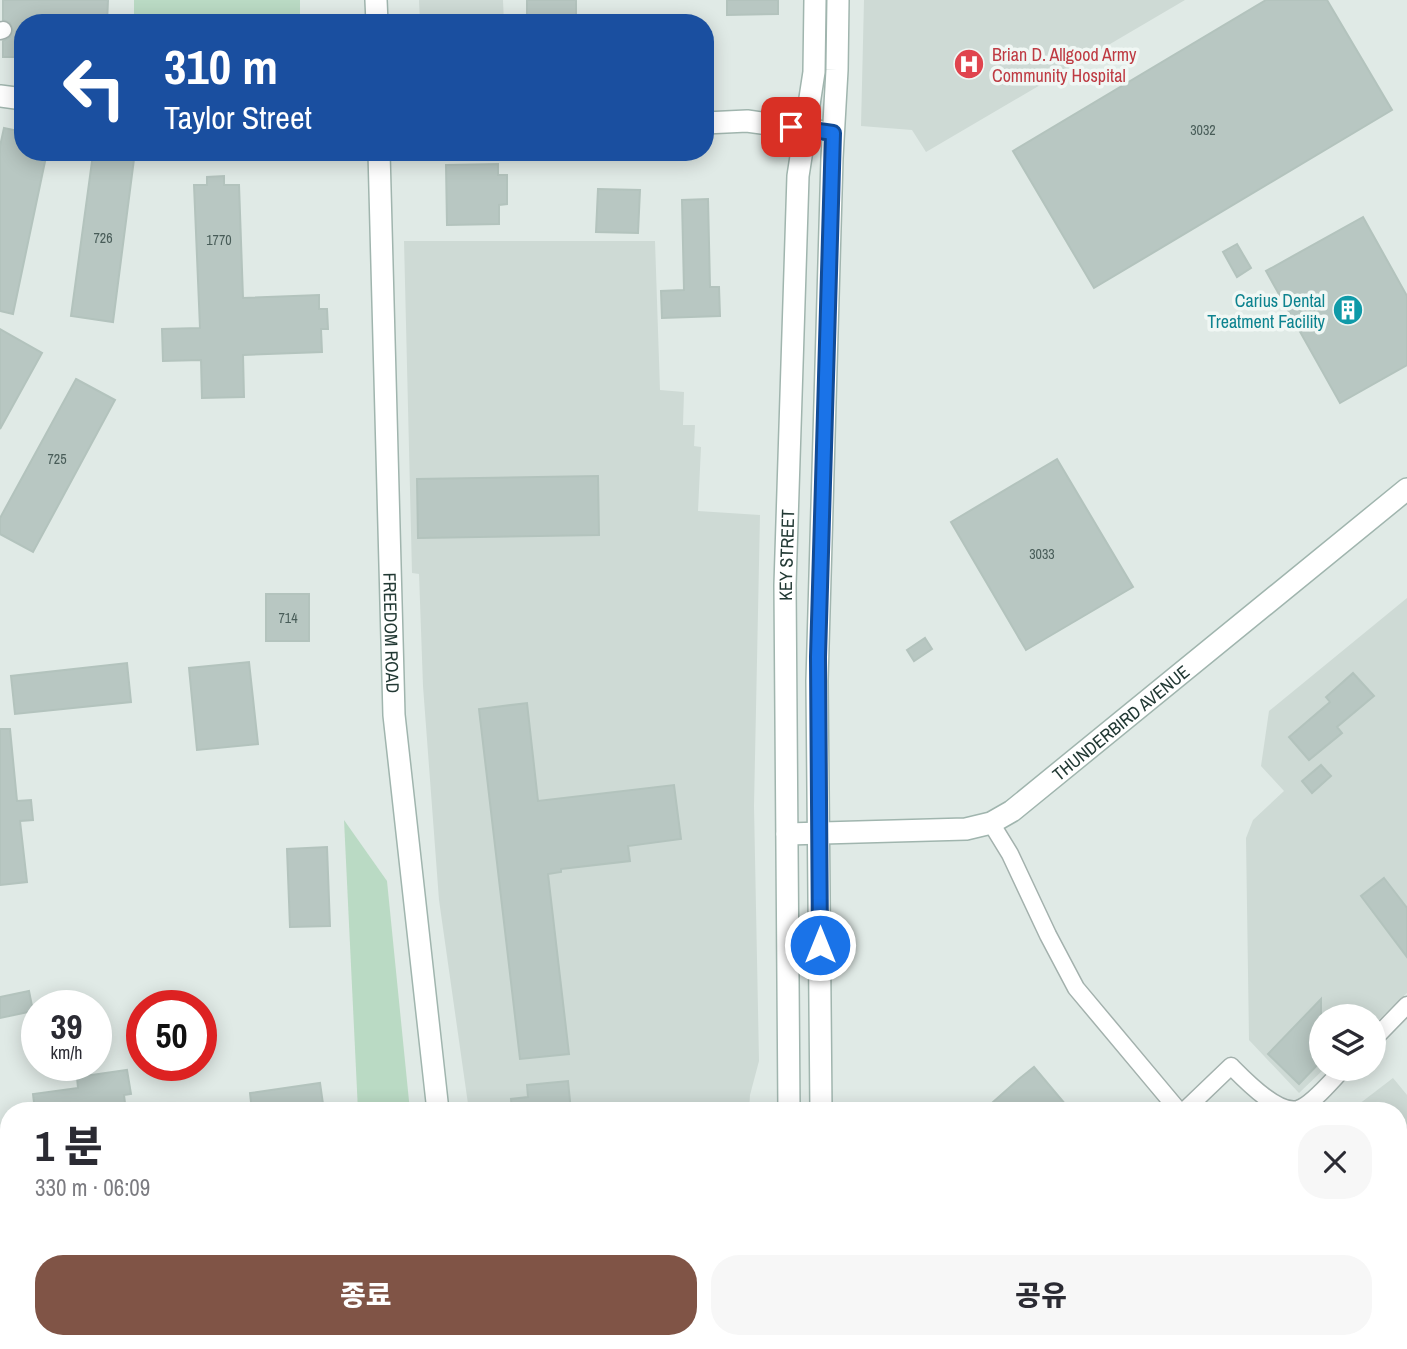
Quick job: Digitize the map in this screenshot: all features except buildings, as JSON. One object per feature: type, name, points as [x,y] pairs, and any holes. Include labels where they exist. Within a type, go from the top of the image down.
[{"type":"main road","name":"KEY STREET","points":[[789,1102],[785,585],[798,176],[814,72],[815,0]]},
{"type":"main road","name":"KEY STREET","points":[[821,1102],[817,681],[838,0]]},
{"type":"main road","points":[[714,123],[747,121],[833,133]]},
{"type":"main road","name":"FREEDOM ROAD","points":[[379,161],[394,715],[437,1102]]},
{"type":"main road","name":"THUNDERBIRD AVENUE","points":[[787,834],[966,829],[991,823],[1012,811],[1407,489]]},
{"type":"street","points":[[991,823],[1010,855],[1076,988],[1174,1102]]},
{"type":"street","points":[[1386,1027],[1407,1005]]},
{"type":"street","points":[[1192,1102],[1231,1066],[1273,1102]]},
{"type":"street","points":[[1308,1102],[1331,1081]]},
{"type":"shaded area","points":[[419,0],[503,0],[504,14],[420,14]]},
{"type":"shaded area","name":"Brian D. Allgood Army Community Hospital","points":[[864,0],[1185,0],[926,152],[912,130],[861,126]]},
{"type":"shaded area","points":[[404,241],[655,241],[660,390],[684,392],[683,425],[695,425],[694,446],[701,447],[698,511],[760,515],[754,806],[759,1061],[750,1102],[468,1102],[439,900],[423,686],[419,574],[412,573]]},
{"type":"shaded area","points":[[1407,598],[1407,993],[1386,1013],[1386,1004],[1309,1004],[1309,1081],[1312,1081],[1299,1093],[1249,1040],[1246,838],[1253,820],[1284,791],[1261,766],[1269,711]]},
{"type":"shaded area","points":[[1393,1078],[1407,1095],[1407,1102],[1362,1102]]},
{"type":"green space","points":[[134,0],[300,0],[300,14],[134,14]]},
{"type":"green space","points":[[344,820],[387,881],[409,1102],[358,1102]]},
{"type":"place","name":"Brian D. Allgood Army Community Hospital","points":[[969,64]]},
{"type":"place","name":"Carius Dental Treatment Facility","points":[[1348,310]]},
{"type":"route","points":[[791,127],[833,133],[819,585],[820,945]]}]
